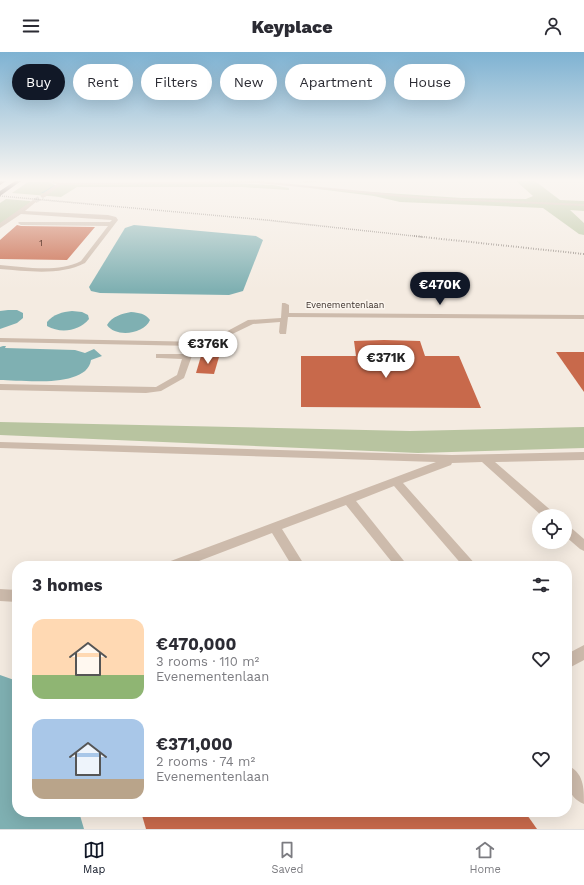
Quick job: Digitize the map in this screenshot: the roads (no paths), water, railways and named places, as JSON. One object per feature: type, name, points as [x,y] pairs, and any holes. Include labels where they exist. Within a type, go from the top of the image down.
[{"type":"street","points":[[0,226],[12,217]]},
{"type":"street","points":[[0,267],[62,268],[77,266],[83,262],[115,220],[111,217]]},
{"type":"street","points":[[21,223],[112,224]]},
{"type":"street","points":[[283,332],[285,305]]},
{"type":"street","name":"Evenementenlaan","points":[[188,357],[189,352],[251,322],[284,318],[584,317]]},
{"type":"street","points":[[0,340],[208,344]]},
{"type":"street","points":[[0,387],[158,389],[181,376],[188,357],[159,356]]},
{"type":"street","points":[[0,445],[452,460],[584,456]]},
{"type":"street","points":[[484,458],[542,509]]},
{"type":"street","points":[[185,561],[452,460]]},
{"type":"street","points":[[395,481],[467,561]]},
{"type":"street","points":[[348,499],[398,561]]},
{"type":"street","points":[[274,527],[296,561]]},
{"type":"street","points":[[572,535],[584,546]]},
{"type":"street","points":[[0,595],[12,596]]},
{"type":"street","points":[[572,659],[584,652]]},
{"type":"street","points":[[572,780],[584,795]]},
{"type":"water","points":[[134,225],[256,236],[263,240],[243,291],[229,295],[100,293],[91,291],[89,287],[125,228]]},
{"type":"water","points":[[17,310],[23,313],[23,318],[17,323],[0,329],[0,311]]},
{"type":"water","points":[[72,311],[82,312],[88,315],[89,319],[75,329],[70,330],[58,330],[47,326],[47,322],[55,315]]},
{"type":"water","points":[[131,312],[139,313],[148,318],[150,320],[147,325],[142,329],[130,333],[123,333],[111,329],[107,325],[114,317]]},
{"type":"water","points":[[6,346],[5,348],[75,350],[85,353],[94,349],[102,356],[91,360],[87,369],[78,375],[66,379],[52,381],[0,380],[0,347]]},
{"type":"water","points":[[0,675],[12,679],[12,817],[80,817],[84,829],[0,829]]},
{"type":"railway","points":[[236,217],[423,237]]},
{"type":"railway","points":[[414,236],[584,254]]}]
